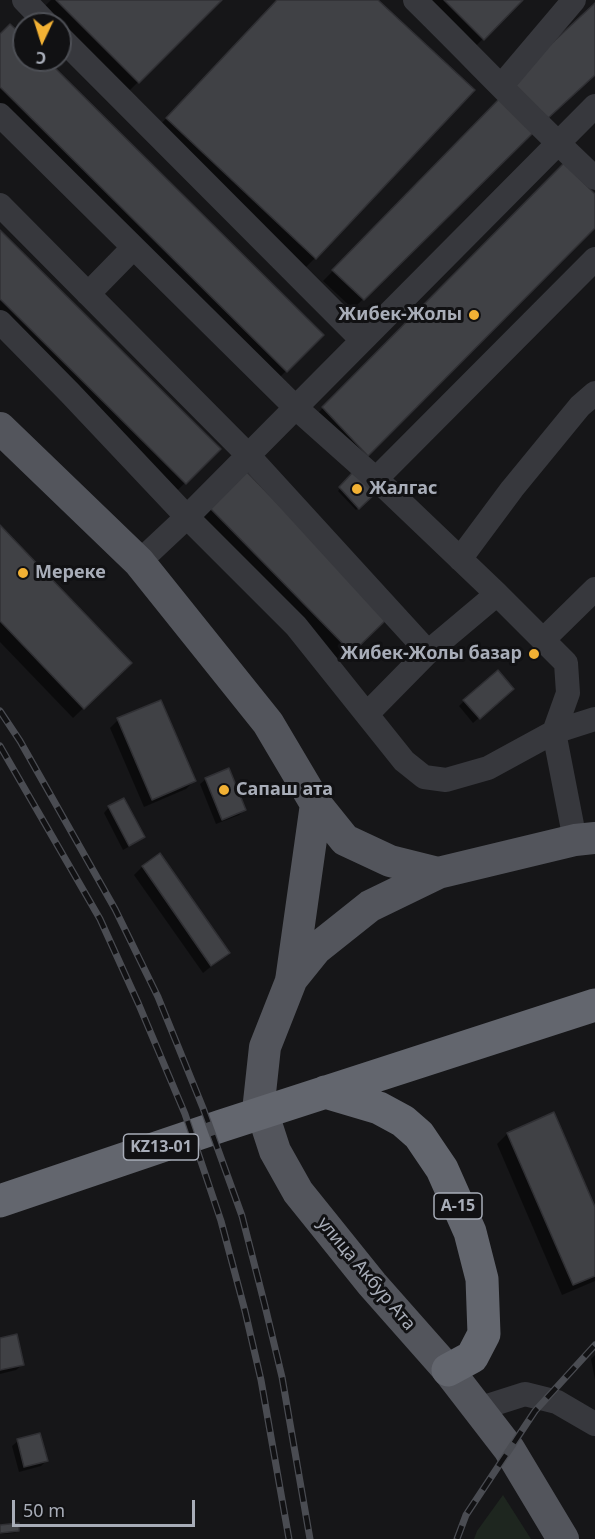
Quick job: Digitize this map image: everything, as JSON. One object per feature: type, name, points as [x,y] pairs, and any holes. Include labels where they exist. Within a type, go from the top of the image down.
[{"type":"highway","name":"KZ13-01","points":[[0,1201],[323,1092],[595,1005]]},
{"type":"highway","name":"A-15","points":[[323,1092],[384,1110],[403,1121],[418,1135],[442,1169],[470,1232],[482,1280],[484,1334],[472,1356],[448,1370]]},
{"type":"main road","points":[[0,428],[139,562],[268,723],[316,804],[345,840],[390,861],[438,873]]},
{"type":"main road","points":[[291,981],[316,804]]},
{"type":"main road","points":[[291,981],[316,949],[370,906],[438,873],[585,839]]},
{"type":"main road","name":"улица Акбур Ата","points":[[291,981],[265,1047],[259,1102],[275,1151],[298,1192],[372,1284],[448,1370],[509,1449],[563,1539]]},
{"type":"lane","points":[[24,0],[36,12]]},
{"type":"lane","points":[[415,0],[595,178]]},
{"type":"lane","points":[[501,85],[574,0]]},
{"type":"lane","points":[[72,49],[362,340]]},
{"type":"lane","points":[[139,562],[187,517],[595,106]]},
{"type":"lane","points":[[0,116],[295,407],[376,479],[566,663],[568,693],[554,732],[585,839]]},
{"type":"lane","points":[[0,205],[248,455],[428,652]]},
{"type":"lane","points":[[88,294],[133,248]]},
{"type":"lane","points":[[376,479],[595,259]]},
{"type":"lane","points":[[0,322],[187,517],[296,626],[404,760],[424,777],[446,780],[488,768],[554,732],[595,719]]},
{"type":"lane","points":[[460,559],[580,406],[595,393]]},
{"type":"lane","points":[[543,640],[595,589]]},
{"type":"lane","points":[[367,714],[428,652],[497,594]]},
{"type":"lane","points":[[478,1409],[525,1394],[557,1402],[595,1424]]},
{"type":"shaded area","points":[[503,1495],[531,1539],[474,1539],[477,1531]]},
{"type":"building","points":[[56,0],[222,0],[139,83],[72,16],[72,12],[68,12]]},
{"type":"building","points":[[277,0],[378,0],[475,90],[316,259],[166,118]]},
{"type":"building","points":[[444,0],[523,0],[484,40]]},
{"type":"building","points":[[595,3],[595,75],[546,120],[510,82]]},
{"type":"building","points":[[10,24],[12,26],[12,72],[59,72],[324,335],[287,372],[0,87],[0,34]]},
{"type":"building","points":[[503,95],[537,129],[364,300],[332,270]]},
{"type":"building","points":[[564,163],[595,194],[595,228],[368,456],[322,407]]},
{"type":"building","points":[[0,230],[221,449],[186,484],[0,299]]},
{"type":"building","points":[[243,468],[389,617],[352,653],[206,504]]},
{"type":"building","name":"Жалгас","points":[[352,473],[377,492],[359,509],[339,487]]},
{"type":"building","name":"Мереке","points":[[0,525],[132,663],[84,709],[0,621]]},
{"type":"building","points":[[498,670],[514,689],[480,719],[463,700]]},
{"type":"building","points":[[161,700],[196,781],[152,800],[117,718]]},
{"type":"building","points":[[229,768],[246,810],[222,820],[205,778]]},
{"type":"building","points":[[124,798],[145,837],[129,846],[108,806]]},
{"type":"building","points":[[160,853],[230,953],[211,966],[142,866]]},
{"type":"building","points":[[554,1112],[595,1207],[595,1276],[573,1285],[507,1133]]},
{"type":"building","points":[[17,1334],[24,1365],[0,1370],[0,1338]]},
{"type":"building","points":[[40,1433],[48,1461],[24,1467],[17,1439]]},
{"type":"building","points":[[19,1523],[19,1531],[0,1533],[0,1525]]},
{"type":"railway","points":[[0,711],[20,741],[115,909],[158,997],[203,1108],[242,1216],[265,1306],[282,1377],[310,1539]]},
{"type":"railway","points":[[0,746],[100,919],[185,1114],[221,1221],[245,1311],[261,1380],[289,1539]]},
{"type":"railway","points":[[457,1539],[466,1515],[535,1411],[595,1345]]},
{"type":"place","name":"Жибек-Жолы","points":[[474,315]]},
{"type":"place","name":"Жалгас","points":[[357,489]]},
{"type":"place","name":"Мереке","points":[[23,573]]},
{"type":"place","name":"Жибек-Жолы базар","points":[[534,654]]},
{"type":"place","name":"Сапаш ата","points":[[224,790]]}]
